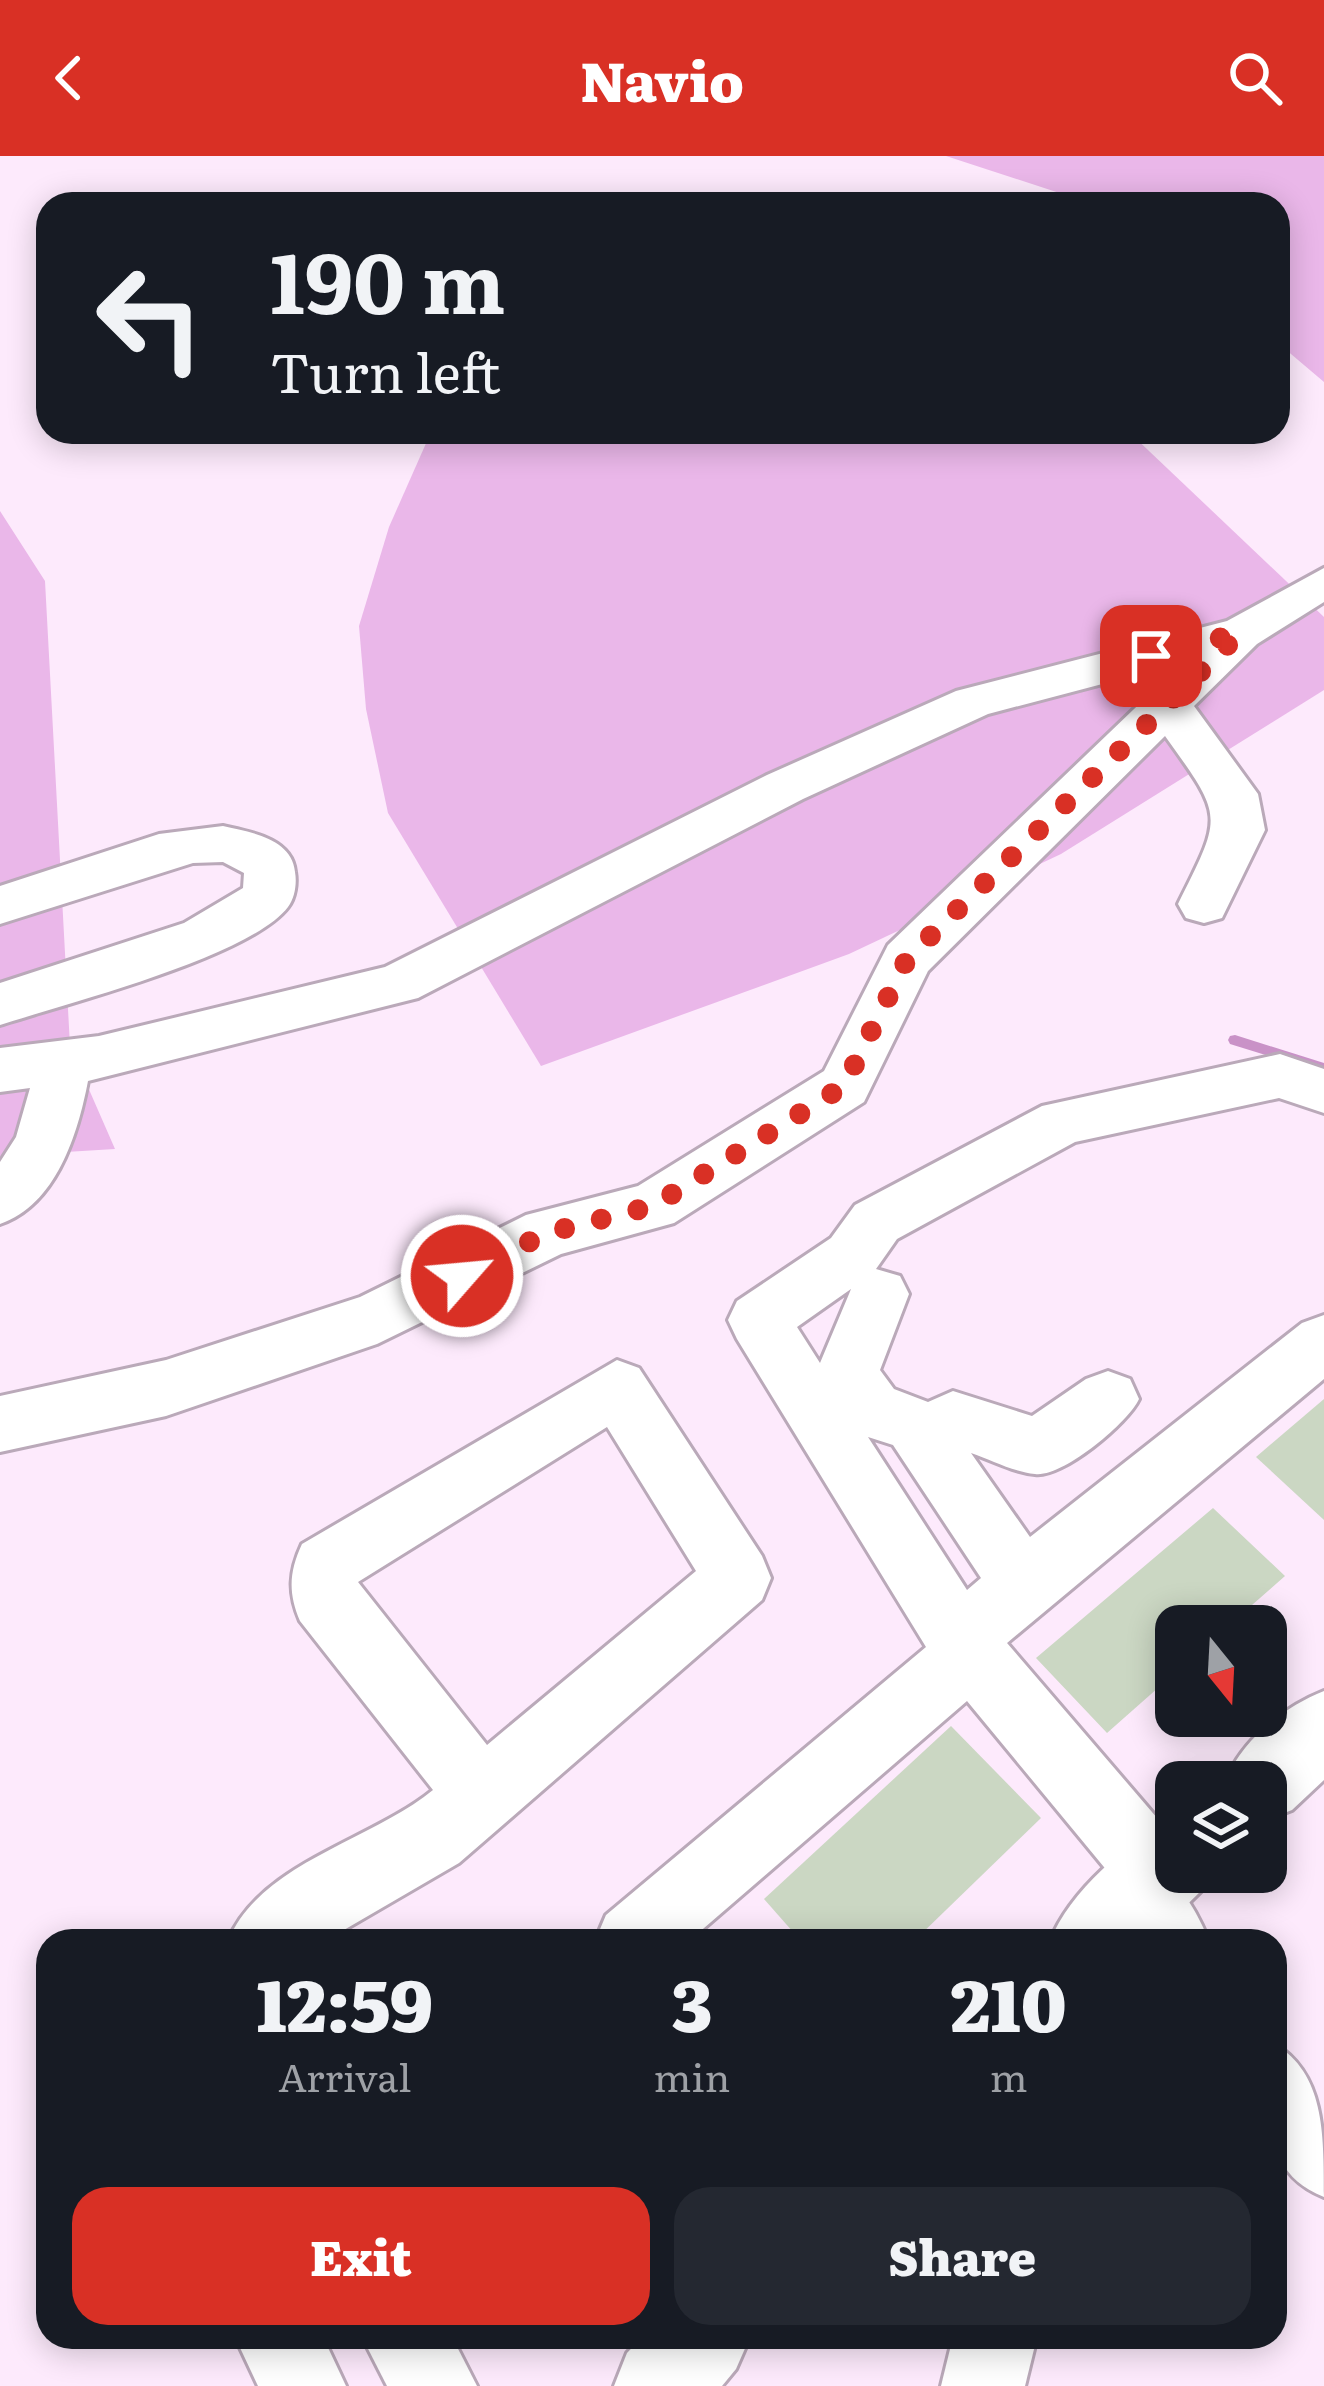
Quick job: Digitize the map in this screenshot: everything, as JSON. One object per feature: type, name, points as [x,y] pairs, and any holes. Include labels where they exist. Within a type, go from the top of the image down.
[{"type":"main road","points":[[1287,1762],[1324,1729]]},
{"type":"main road","points":[[1287,2103],[1324,2154]]},
{"type":"main road","points":[[660,2386],[693,2349]]},
{"type":"street","points":[[0,1070],[63,1062],[399,984],[784,788],[973,702],[1240,633],[1318,595]]},
{"type":"street","points":[[0,1424],[166,1388],[376,1318],[547,1233],[653,1206],[844,1086],[907,959],[1240,633]]},
{"type":"street","points":[[1166,703],[1233,794],[1240,830],[1204,904]]},
{"type":"street","points":[[0,905],[123,861],[206,847],[247,849],[270,868],[268,896],[203,937],[0,1004]]},
{"type":"street","points":[[0,1200],[21,1182],[54,1122],[63,1062]]},
{"type":"street","points":[[1146,1903],[966,1647],[759,1320],[852,1256],[876,1222],[1062,1121],[1280,1076],[1324,1091]]},
{"type":"street","points":[[879,1294],[847,1374],[872,1410],[915,1425],[1023,1582]]},
{"type":"street","points":[[646,1929],[966,1647],[1023,1582],[1324,1342]]},
{"type":"street","points":[[280,1929],[320,1898],[433,1838],[738,1578],[617,1388],[325,1566],[324,1599],[482,1795]]},
{"type":"street","points":[[930,1446],[952,1419],[1039,1447],[1108,1399]]},
{"type":"street","points":[[284,2349],[304,2386]]},
{"type":"street","points":[[412,2349],[435,2386]]},
{"type":"street","points":[[982,2386],[991,2349]]},
{"type":"shaded area","points":[[946,156],[1324,156],[1324,382],[1290,353],[1290,192],[1056,192]]},
{"type":"shaded area","points":[[426,444],[1142,444],[1324,617],[1324,690],[1061,854],[849,954],[541,1066],[388,813],[366,709],[359,626],[389,527]]},
{"type":"shaded area","points":[[0,511],[45,581],[70,1046],[115,1149],[0,1156]]},
{"type":"building","points":[[1324,1399],[1324,1520],[1256,1457]]},
{"type":"building","points":[[1213,1508],[1285,1576],[1252,1605],[1155,1605],[1155,1691],[1107,1733],[1036,1658]]},
{"type":"building","points":[[951,1726],[1041,1818],[926,1929],[790,1929],[764,1899]]},
{"type":"waterway","points":[[1235,1040],[1324,1068]]},
{"type":"route","points":[[462,1276],[547,1233],[653,1206],[844,1086],[907,959],[1240,633],[1151,656]]}]
